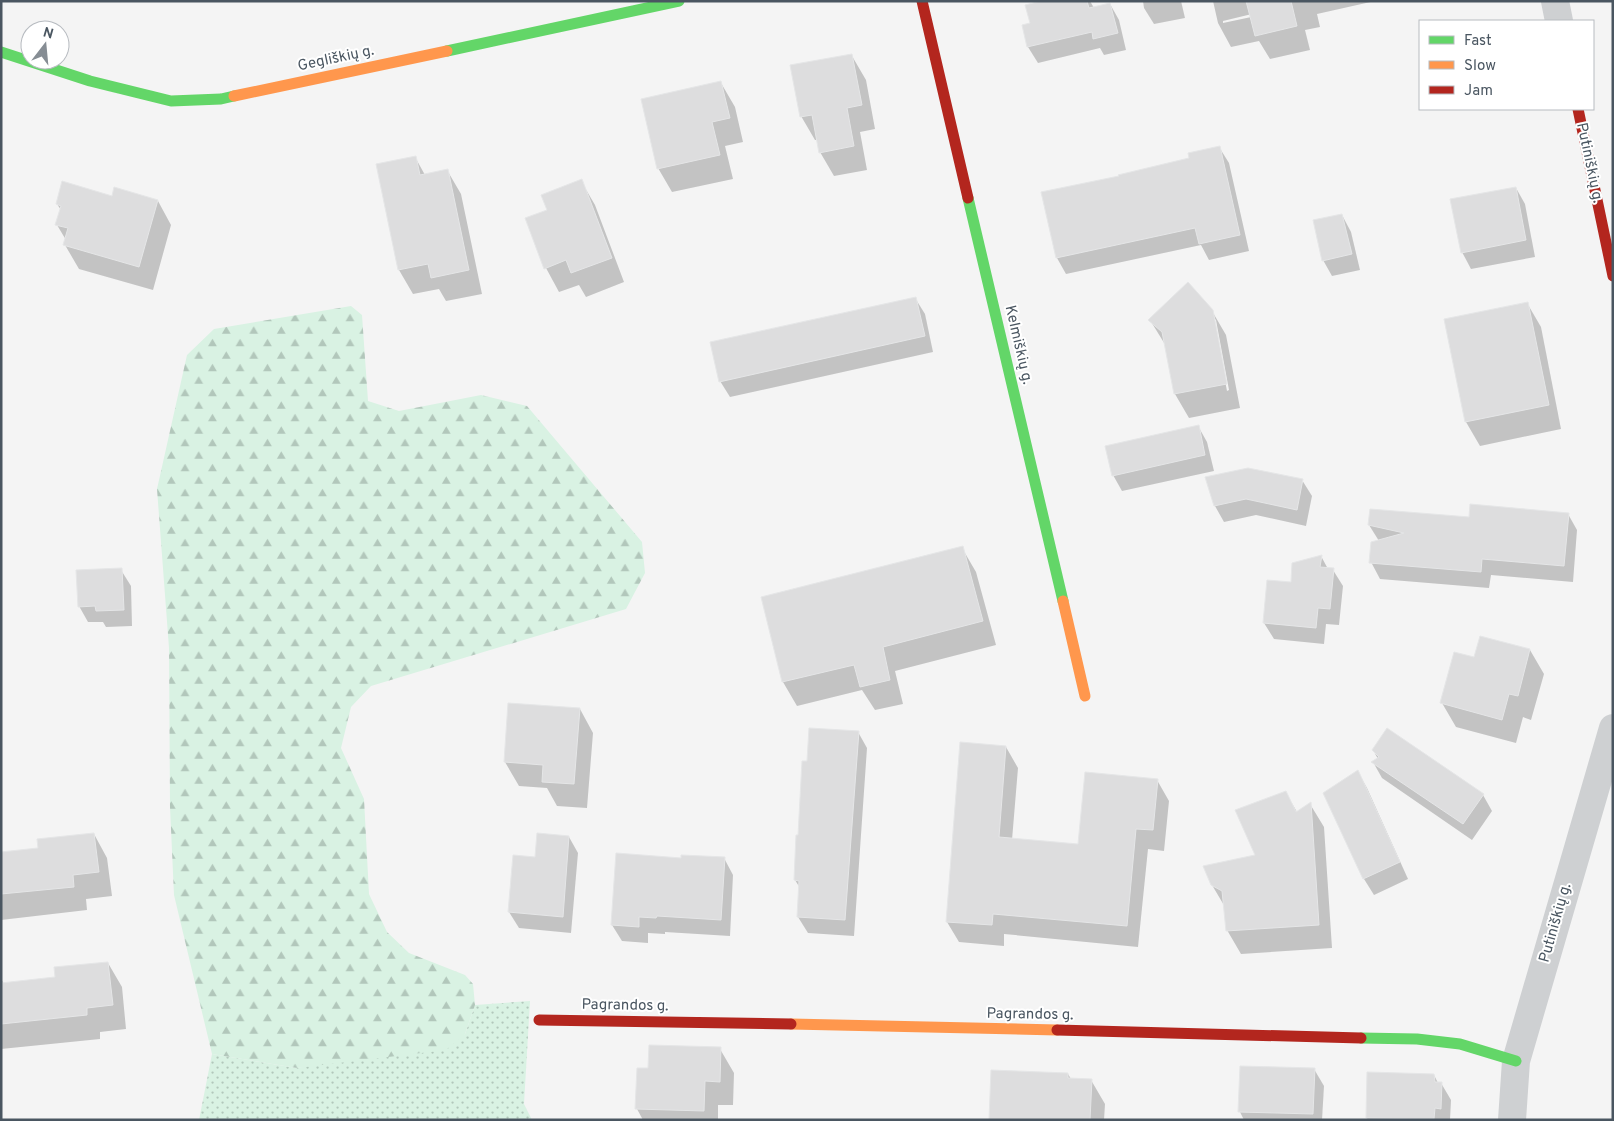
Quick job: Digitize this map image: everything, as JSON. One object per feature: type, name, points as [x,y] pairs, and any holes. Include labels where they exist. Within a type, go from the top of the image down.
[{"type":"street","name":"Gegliškių g.","points":[[1,52],[90,81],[171,101],[221,99],[680,1]]},
{"type":"street","name":"Kelmiškių g.","points":[[922,1],[1085,696]]},
{"type":"street","points":[[1555,1],[1559,20]]},
{"type":"street","name":"Putiniškių g.","points":[[1578,110],[1613,276]]},
{"type":"street","name":"Putiniškių g.","points":[[1512,1120],[1516,1061],[1613,728]]},
{"type":"street","name":"Pagrandos g.","points":[[539,1020],[852,1025],[1417,1039],[1460,1044],[1516,1061]]},
{"type":"green space","points":[[351,306],[362,315],[368,401],[399,411],[481,395],[527,406],[642,542],[645,573],[626,609],[371,686],[351,707],[341,748],[364,799],[369,894],[387,932],[409,953],[465,975],[473,984],[475,1005],[465,1034],[446,1050],[297,1068],[212,1054],[174,895],[170,807],[169,648],[157,489],[187,355],[214,329]]},
{"type":"green space","points":[[530,1001],[524,1104],[532,1120],[199,1120],[212,1054],[297,1068],[465,1034],[475,1005]]},
{"type":"building","points":[[1041,1],[1087,1],[1089,8],[1110,3],[1118,33],[1093,39],[1092,32],[1027,47],[1022,25],[1030,23],[1025,5]]},
{"type":"building","points":[[1246,1],[1291,1],[1297,26],[1255,36]]},
{"type":"building","points":[[852,54],[862,105],[847,108],[854,146],[819,153],[812,115],[800,117],[790,65]]},
{"type":"building","points":[[721,81],[730,118],[712,122],[720,155],[657,169],[641,99]]},
{"type":"building","points":[[1220,146],[1240,235],[1199,244],[1195,228],[1056,258],[1041,192],[1119,176],[1189,158],[1188,153]]},
{"type":"building","points":[[416,156],[420,175],[448,169],[469,270],[431,278],[428,264],[398,270],[376,164]]},
{"type":"building","points":[[582,179],[612,258],[571,273],[566,260],[544,269],[525,218],[547,210],[541,195]]},
{"type":"building","points":[[62,181],[112,196],[114,187],[158,200],[139,267],[63,245],[68,228],[55,225],[61,206],[56,204]]},
{"type":"building","points":[[1516,187],[1526,240],[1461,253],[1450,199]]},
{"type":"building","points":[[1342,214],[1352,254],[1322,261],[1313,220]]},
{"type":"building","points":[[1188,282],[1213,310],[1227,384],[1174,394],[1162,332],[1148,320]]},
{"type":"building","points":[[916,297],[925,336],[719,382],[710,342]]},
{"type":"building","points":[[1528,302],[1549,405],[1465,422],[1444,319]]},
{"type":"building","points":[[1199,425],[1205,455],[1112,476],[1105,446]]},
{"type":"building","points":[[1248,468],[1303,479],[1297,510],[1246,499],[1214,506],[1205,477]]},
{"type":"building","points":[[1470,504],[1569,513],[1564,566],[1482,559],[1481,572],[1369,563],[1371,542],[1404,533],[1368,525],[1370,509],[1469,517]]},
{"type":"building","points":[[963,546],[983,621],[883,647],[890,680],[860,687],[854,665],[782,682],[761,597]]},
{"type":"building","points":[[1322,555],[1320,567],[1334,568],[1330,609],[1318,608],[1316,628],[1263,623],[1267,580],[1291,582],[1292,563]]},
{"type":"building","points":[[122,568],[124,610],[96,611],[95,606],[78,607],[76,570]]},
{"type":"building","points":[[1480,636],[1530,649],[1518,696],[1509,694],[1502,720],[1440,703],[1454,652],[1474,657]]},
{"type":"building","points":[[508,703],[580,708],[574,784],[542,782],[543,765],[504,762]]},
{"type":"building","points":[[809,728],[859,731],[845,920],[797,917],[799,881],[794,880],[796,835],[798,835],[802,761],[807,761]]},
{"type":"building","points":[[1387,728],[1484,794],[1463,824],[1371,762],[1379,757],[1372,750]]},
{"type":"building","points":[[960,742],[1006,746],[999,837],[1078,844],[1085,772],[1158,779],[1153,830],[1136,829],[1127,926],[993,914],[992,925],[946,922]]},
{"type":"building","points":[[1358,770],[1400,862],[1363,879],[1323,793]]},
{"type":"building","points":[[1286,791],[1296,812],[1311,802],[1319,925],[1226,931],[1222,891],[1211,885],[1203,866],[1255,855],[1235,810]]},
{"type":"building","points":[[94,833],[99,872],[73,875],[74,887],[1,894],[1,852],[38,848],[37,839]]},
{"type":"building","points":[[537,833],[569,836],[563,917],[508,912],[513,855],[535,857]]},
{"type":"building","points":[[616,853],[681,858],[681,855],[725,857],[721,920],[657,916],[656,918],[639,917],[639,927],[611,925]]},
{"type":"building","points":[[108,962],[113,1005],[87,1008],[87,1015],[1,1024],[1,983],[55,977],[54,967]]},
{"type":"building","points":[[649,1045],[721,1047],[720,1082],[705,1081],[704,1111],[635,1109],[637,1068],[648,1068]]},
{"type":"building","points":[[1240,1066],[1315,1068],[1313,1114],[1238,1112]]},
{"type":"building","points":[[991,1070],[1068,1073],[1068,1078],[1092,1079],[1090,1120],[989,1120]]},
{"type":"building","points":[[1367,1072],[1434,1074],[1435,1082],[1442,1082],[1441,1109],[1435,1108],[1434,1119],[1366,1118]]},
{"type":"traffic: fast","points":[[447,51],[679,1]]},
{"type":"traffic: fast","points":[[1,52],[90,81],[171,101],[221,99],[234,96]]},
{"type":"traffic: fast","points":[[968,198],[1063,601]]},
{"type":"traffic: fast","points":[[1361,1038],[1417,1039],[1460,1044],[1516,1061]]},
{"type":"traffic: slow","points":[[234,96],[447,51]]},
{"type":"traffic: slow","points":[[1063,601],[1085,696]]},
{"type":"traffic: slow","points":[[791,1024],[1057,1030]]},
{"type":"traffic: jam","points":[[922,1],[968,198]]},
{"type":"traffic: jam","points":[[1578,110],[1613,276]]},
{"type":"traffic: jam","points":[[539,1020],[791,1024]]},
{"type":"traffic: jam","points":[[1057,1030],[1361,1038]]}]
